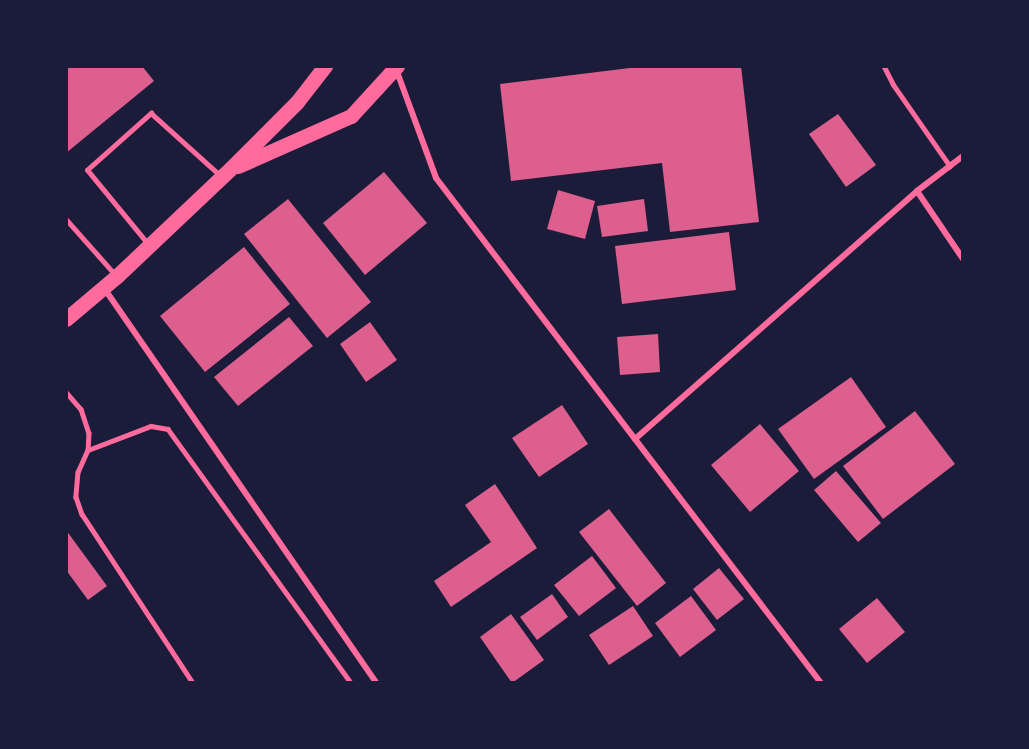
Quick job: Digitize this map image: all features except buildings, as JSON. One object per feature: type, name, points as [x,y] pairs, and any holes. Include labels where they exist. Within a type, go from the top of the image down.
[{"type":"main road","points":[[66,319],[117,276],[226,173],[297,102],[325,66]]},
{"type":"main road","points":[[226,173],[351,116],[397,67]]},
{"type":"street","points":[[397,67],[436,178],[821,683]]},
{"type":"street","points":[[635,439],[917,191],[963,156]]},
{"type":"street","points":[[917,191],[963,260]]},
{"type":"street","points":[[103,287],[376,683]]},
{"type":"lane","points":[[884,66],[893,84],[950,166]]},
{"type":"lane","points":[[149,245],[87,170],[151,113],[226,173]]},
{"type":"lane","points":[[66,219],[117,276]]},
{"type":"lane","points":[[66,392],[81,409],[87,423],[88,450],[78,472],[76,497],[81,514],[193,683]]},
{"type":"lane","points":[[88,450],[151,426],[168,429],[351,683]]}]
